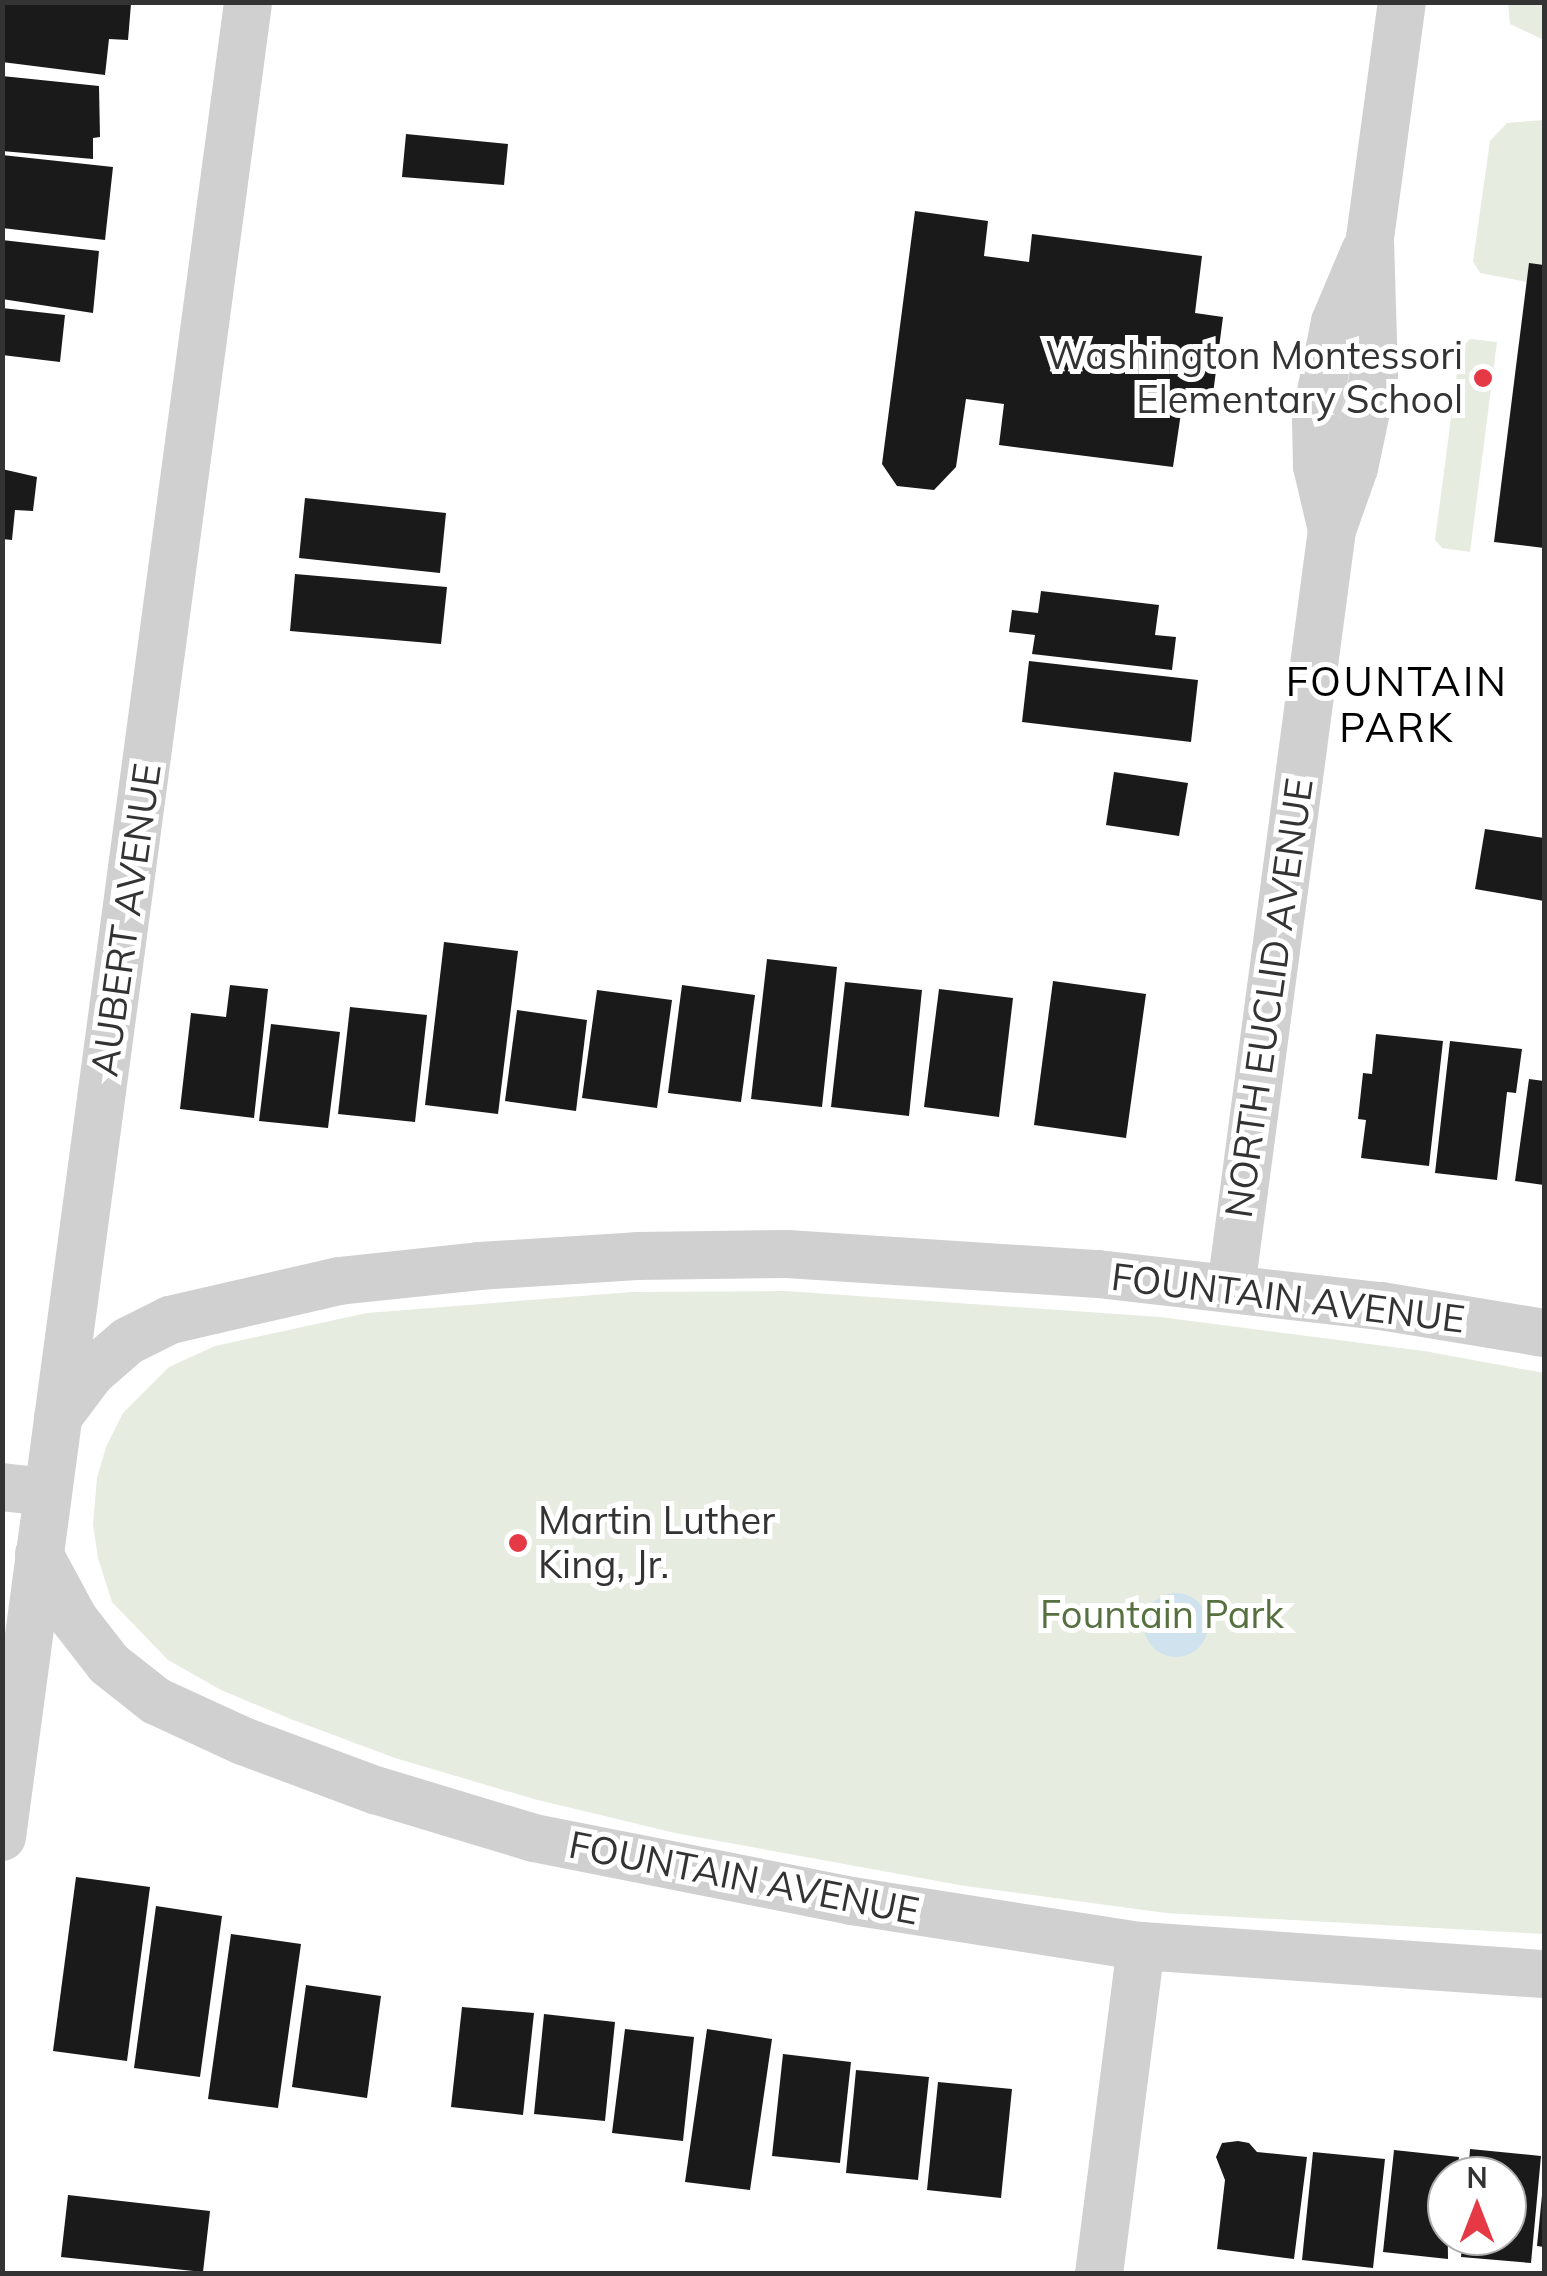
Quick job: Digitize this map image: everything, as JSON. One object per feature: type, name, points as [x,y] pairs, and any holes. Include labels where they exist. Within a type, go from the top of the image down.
[{"type":"street","name":"AUBERT AVENUE","points":[[2,1838],[39,1554],[24,1489],[57,1418],[248,2]]},
{"type":"street","name":"NORTH EUCLID AVENUE","points":[[1231,1288],[1332,530],[1354,468],[1374,374],[1370,238],[1402,2]]},
{"type":"street","name":"FOUNTAIN AVENUE","points":[[57,1418],[91,1373],[128,1341],[170,1320],[356,1279],[618,1257],[788,1254],[934,1261],[1231,1288],[1544,1333]]},
{"type":"street","name":"FOUNTAIN AVENUE","points":[[39,1554],[74,1619],[108,1664],[156,1701],[243,1741],[374,1790],[534,1838],[695,1873],[1141,1946],[1544,1974]]},
{"type":"street","points":[[1099,2274],[1141,1946]]},
{"type":"green space","points":[[1508,3],[1544,3],[1544,40],[1510,24]]},
{"type":"green space","points":[[1544,120],[1544,265],[1529,264],[1527,282],[1480,273],[1473,261],[1490,141],[1507,123]]},
{"type":"green space","points":[[1470,339],[1497,342],[1470,552],[1442,548],[1435,540],[1460,350]]},
{"type":"green space","name":"Fountain Park","points":[[786,1291],[1160,1317],[1424,1351],[1544,1373],[1544,1934],[1166,1913],[965,1886],[675,1833],[534,1799],[395,1758],[288,1718],[221,1690],[168,1660],[112,1602],[98,1558],[93,1524],[97,1478],[106,1447],[123,1413],[169,1367],[215,1346],[367,1313],[632,1292]]},
{"type":"water","points":[[1176,1593],[1198,1603],[1208,1625],[1198,1647],[1176,1657],[1154,1647],[1144,1625],[1154,1603]]},
{"type":"building","points":[[2,2],[131,4],[128,40],[109,39],[105,75],[2,62]]},
{"type":"building","points":[[2,76],[99,86],[100,137],[93,138],[93,159],[2,151]]},
{"type":"building","points":[[406,134],[508,144],[504,185],[402,177]]},
{"type":"building","points":[[2,155],[113,167],[105,240],[2,228]]},
{"type":"building","points":[[915,211],[988,221],[984,256],[1029,262],[1032,234],[1202,256],[1195,313],[1223,317],[1210,417],[1181,413],[1173,467],[999,445],[1004,404],[966,399],[956,467],[934,490],[897,486],[882,464]]},
{"type":"building","points":[[2,240],[99,251],[93,313],[2,299]]},
{"type":"building","points":[[1529,263],[1544,265],[1544,548],[1494,542]]},
{"type":"building","points":[[2,308],[65,315],[60,362],[2,355]]},
{"type":"building","points":[[2,469],[37,477],[33,511],[15,510],[12,540],[2,539]]},
{"type":"building","points":[[305,498],[446,513],[440,573],[299,558]]},
{"type":"building","points":[[295,574],[447,587],[441,644],[290,631]]},
{"type":"building","points":[[1041,591],[1159,605],[1155,635],[1176,637],[1172,670],[1032,654],[1035,635],[1009,632],[1012,610],[1038,613]]},
{"type":"building","points":[[1029,661],[1198,680],[1191,742],[1022,722]]},
{"type":"building","points":[[1114,772],[1188,783],[1179,836],[1106,825]]},
{"type":"building","points":[[1485,829],[1544,838],[1544,901],[1475,889]]},
{"type":"building","points":[[444,942],[518,951],[498,1114],[425,1105]]},
{"type":"building","points":[[767,959],[837,967],[822,1107],[751,1099]]},
{"type":"building","points":[[1053,981],[1146,994],[1126,1138],[1034,1125]]},
{"type":"building","points":[[845,982],[922,990],[909,1116],[831,1107]]},
{"type":"building","points":[[230,985],[268,989],[254,1118],[180,1109],[191,1013],[226,1017]]},
{"type":"building","points":[[682,985],[755,995],[741,1102],[668,1093]]},
{"type":"building","points":[[939,989],[1013,998],[999,1117],[924,1107]]},
{"type":"building","points":[[597,990],[672,1000],[657,1108],[582,1098]]},
{"type":"building","points":[[350,1007],[427,1015],[415,1122],[338,1114]]},
{"type":"building","points":[[517,1010],[587,1020],[576,1111],[505,1101]]},
{"type":"building","points":[[271,1024],[340,1032],[328,1128],[259,1121]]},
{"type":"building","points":[[1376,1034],[1443,1041],[1429,1166],[1361,1158],[1366,1120],[1358,1119],[1363,1073],[1372,1074]]},
{"type":"building","points":[[1450,1041],[1522,1049],[1516,1093],[1507,1092],[1497,1180],[1435,1173]]},
{"type":"building","points":[[1529,1079],[1544,1081],[1544,1185],[1515,1181]]},
{"type":"building","points":[[76,1877],[150,1887],[127,2061],[53,2051]]},
{"type":"building","points":[[156,1906],[222,1916],[200,2077],[134,2068]]},
{"type":"building","points":[[231,1934],[301,1944],[278,2108],[208,2099]]},
{"type":"building","points":[[306,1985],[381,1996],[367,2098],[292,2087]]},
{"type":"building","points":[[462,2007],[534,2013],[523,2115],[451,2107]]},
{"type":"building","points":[[544,2014],[615,2022],[605,2121],[534,2114]]},
{"type":"building","points":[[625,2029],[694,2037],[683,2141],[612,2133]]},
{"type":"building","points":[[707,2029],[772,2039],[750,2190],[685,2182]]},
{"type":"building","points":[[783,2054],[851,2062],[840,2163],[772,2156]]},
{"type":"building","points":[[856,2070],[929,2077],[918,2180],[846,2173]]},
{"type":"building","points":[[938,2082],[1012,2089],[1001,2198],[927,2190]]},
{"type":"building","points":[[1222,2143],[1249,2143],[1257,2152],[1307,2157],[1294,2259],[1217,2249],[1225,2180],[1216,2157]]},
{"type":"building","points":[[1470,2149],[1541,2156],[1531,2263],[1461,2257],[1527,2256],[1527,2156],[1469,2156]]},
{"type":"building","points":[[1394,2150],[1450,2156],[1427,2156],[1427,2256],[1448,2259],[1383,2252]]},
{"type":"building","points":[[1313,2152],[1385,2159],[1373,2268],[1302,2260]]},
{"type":"building","points":[[68,2195],[210,2211],[203,2272],[61,2257]]},
{"type":"building","points":[[1544,2195],[1544,2247],[1537,2246]]},
{"type":"place","name":"Washington Montessori Elementary School","points":[[1483,378]]},
{"type":"place","name":"Martin Luther King, Jr.","points":[[518,1543]]},
{"type":"district","name":"FOUNTAIN PARK","points":[[1397,704]]}]
